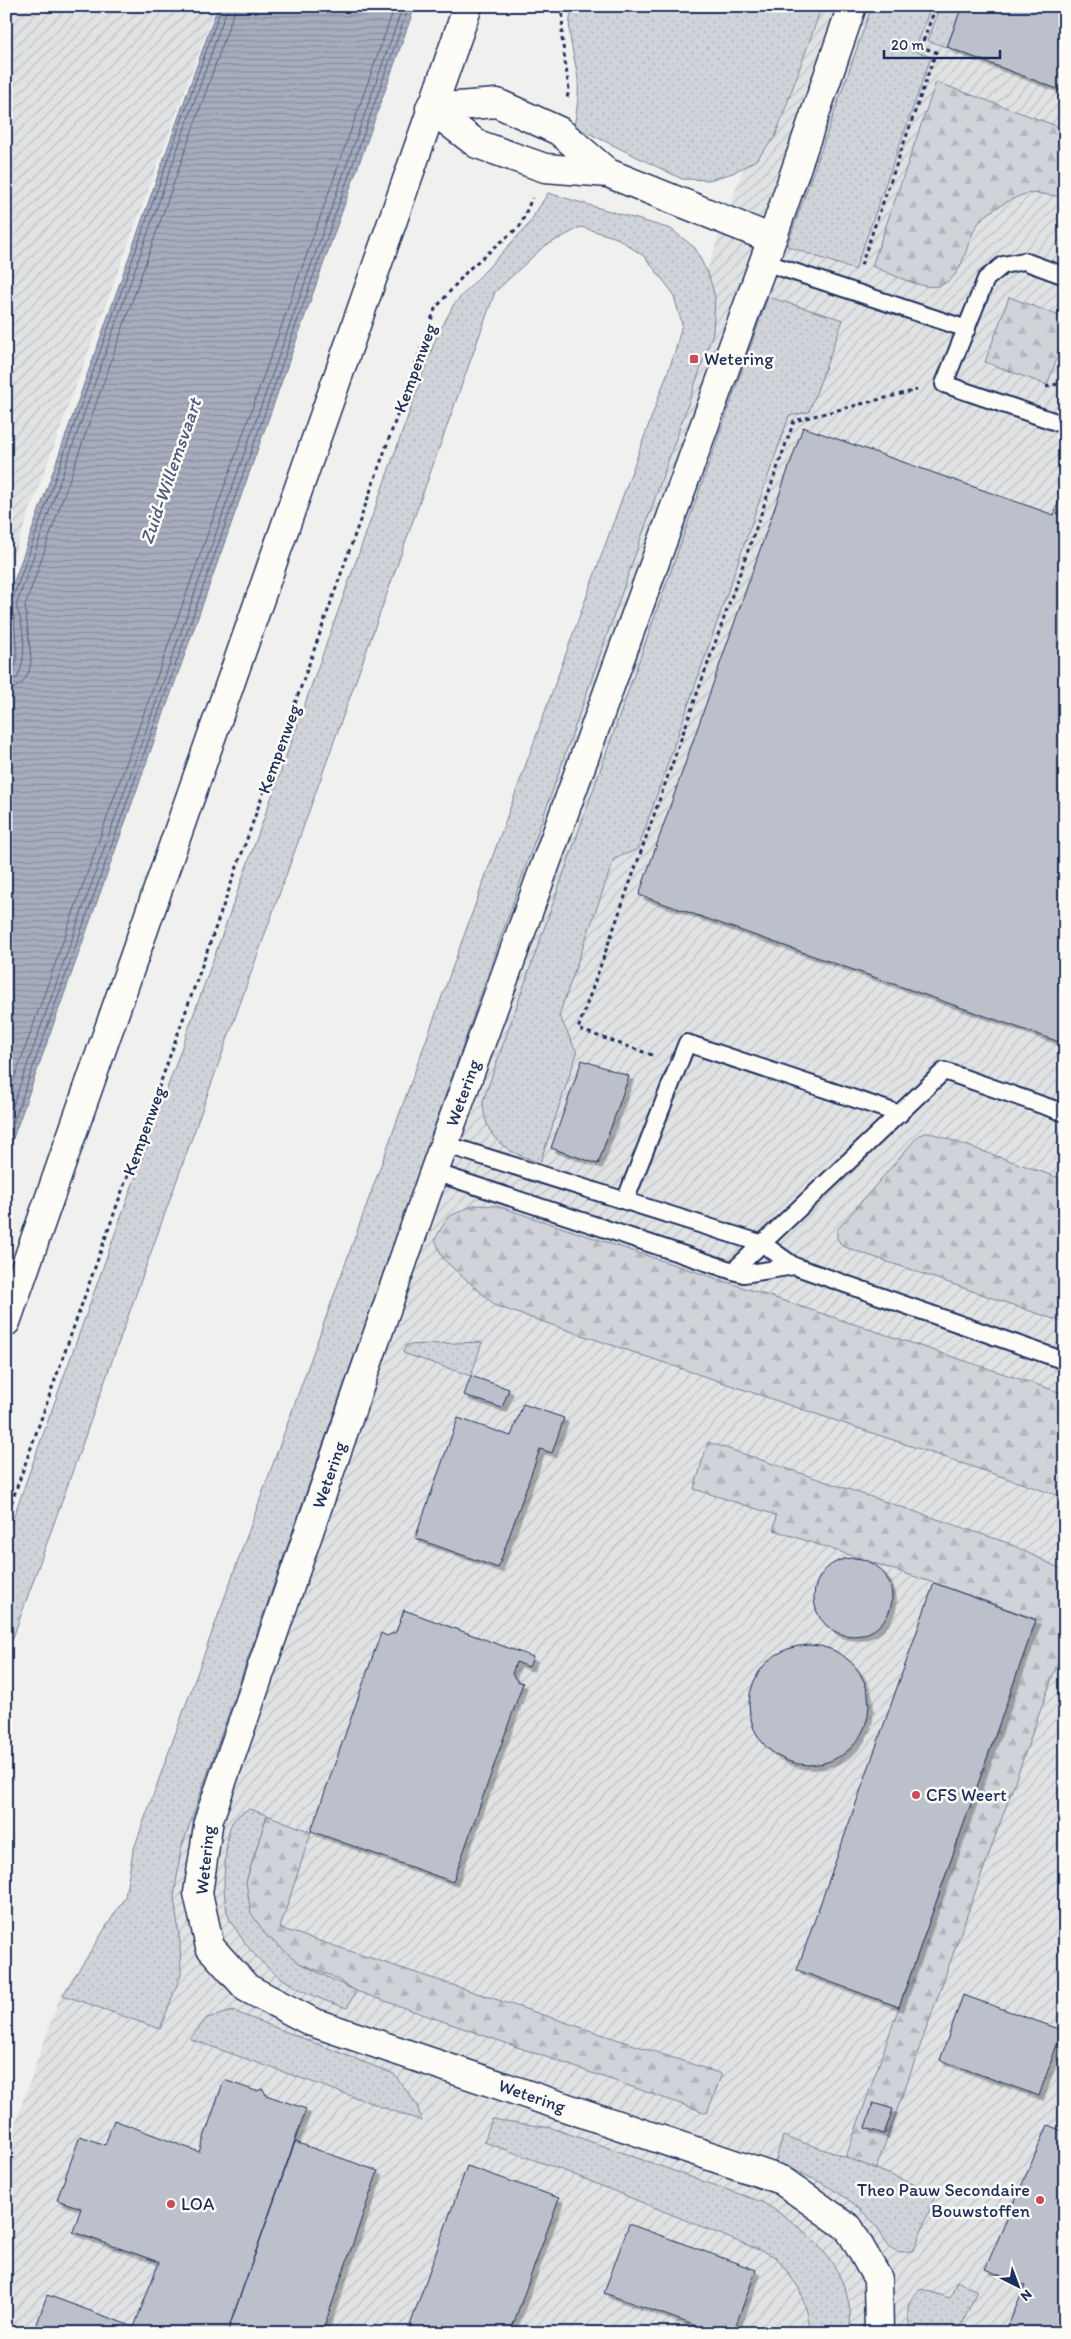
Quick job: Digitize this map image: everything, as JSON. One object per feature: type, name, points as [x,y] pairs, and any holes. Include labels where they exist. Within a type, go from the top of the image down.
[{"type":"street","points":[[6,1322],[430,108],[468,6]]},
{"type":"street","name":"Wetering","points":[[852,6],[768,250],[434,1172],[209,1819],[198,1893],[210,1947],[246,1988],[312,2022],[781,2180],[849,2228],[878,2279],[879,2333]]},
{"type":"street","points":[[430,108],[498,103],[559,131],[608,173],[768,250]]},
{"type":"street","points":[[430,108],[477,144],[545,168],[608,173]]},
{"type":"lane","points":[[768,250],[852,290],[966,329]]},
{"type":"lane","points":[[1065,276],[1024,261],[1003,265],[986,279],[944,384],[1065,426]]},
{"type":"lane","points":[[626,1201],[687,1042],[900,1114]]},
{"type":"lane","points":[[733,1271],[944,1072],[1065,1113]]},
{"type":"lane","points":[[444,1144],[763,1244],[794,1266],[1065,1362]]},
{"type":"lane","points":[[434,1172],[744,1274],[794,1266]]},
{"type":"path","points":[[559,131],[569,90],[562,38],[563,6]]},
{"type":"path","points":[[852,290],[936,52],[921,47],[936,6]]},
{"type":"path","name":"Kempenweg","points":[[6,1518],[435,309],[469,269],[520,226],[545,168]]},
{"type":"path","points":[[1041,389],[1065,382]]},
{"type":"path","points":[[679,1064],[578,1029],[794,421],[944,384]]},
{"type":"shaded area","points":[[6,6],[216,6],[6,576]]},
{"type":"shaded area","points":[[801,6],[1065,6],[1065,2333],[6,2333],[6,2149],[61,1994],[127,1899]]},
{"type":"green space","points":[[573,6],[822,6],[775,137],[756,160],[733,173],[709,180],[682,179],[574,126],[578,102],[578,79],[570,34]]},
{"type":"green space","points":[[872,6],[931,6],[915,51],[931,57],[855,270],[787,246]]},
{"type":"green space","points":[[940,6],[962,6],[947,47],[928,41]]},
{"type":"green space","points":[[936,82],[1065,129],[1065,197],[1026,194],[1008,201],[995,209],[980,221],[954,276],[947,282],[931,287],[905,280],[872,266]]},
{"type":"green space","points":[[548,193],[671,229],[695,248],[709,276],[715,297],[713,333],[181,1849],[174,1897],[180,1944],[181,1974],[160,2029],[63,1995],[125,1897],[133,1851],[675,352],[682,324],[673,293],[645,257],[617,238],[581,227],[543,247],[495,292],[6,1657],[6,1538],[436,338],[454,304],[528,225]]},
{"type":"green space","points":[[768,297],[843,320],[809,412],[789,416],[638,849],[614,859],[559,1015],[577,1053],[540,1163],[517,1154],[499,1142],[488,1125],[484,1114],[483,1101]]},
{"type":"green space","points":[[1009,297],[1065,318],[1065,337],[1047,385],[985,362]]},
{"type":"green space","points":[[928,1132],[1065,1180],[1065,1323],[842,1246],[837,1238],[837,1230],[919,1135]]},
{"type":"green space","points":[[474,1205],[497,1206],[1065,1394],[1065,1498],[496,1306],[443,1259],[435,1239],[448,1217]]},
{"type":"green space","points":[[482,1342],[471,1376],[403,1353],[406,1345]]},
{"type":"green space","points":[[708,1442],[1008,1543],[1065,1571],[1065,1642],[876,2169],[846,2157],[1036,1619],[774,1530],[776,1515],[694,1489]]},
{"type":"green space","points":[[249,1809],[267,1815],[246,1882],[299,1963],[356,1991],[347,2008],[316,1997],[273,1972],[249,1948],[230,1920],[225,1902],[224,1885],[230,1826],[237,1817]]},
{"type":"green space","points":[[267,1815],[311,1832],[280,1928],[722,2074],[707,2113],[356,1991],[332,1976],[299,1963],[266,1935],[251,1913],[246,1882]]},
{"type":"green space","points":[[233,2011],[394,2074],[417,2105],[422,2121],[190,2039],[207,2018]]},
{"type":"green space","points":[[492,2119],[552,2128],[762,2202],[805,2232],[828,2257],[838,2272],[845,2288],[850,2308],[850,2333],[810,2333],[808,2315],[799,2288],[776,2257],[565,2171],[484,2142]]},
{"type":"green space","points":[[783,2136],[846,2157],[936,2193],[914,2250],[905,2252],[892,2249],[872,2221],[850,2201],[827,2186],[775,2162]]},
{"type":"green space","points":[[957,2281],[977,2291],[958,2333],[911,2333],[908,2309],[912,2298],[921,2289],[950,2298]]},
{"type":"water","name":"Zuid-Willemsvaart","points":[[218,6],[415,6],[6,1158],[6,677],[12,660],[7,601]]},
{"type":"building","points":[[962,6],[1065,6],[1065,92],[947,47]]},
{"type":"building","points":[[803,427],[1054,515],[1065,484],[1065,1044],[639,895]]},
{"type":"building","points":[[582,1060],[629,1076],[598,1164],[551,1148]]},
{"type":"building","points":[[471,1376],[509,1389],[502,1408],[464,1395]]},
{"type":"building","points":[[523,1404],[564,1418],[552,1453],[540,1449],[498,1568],[415,1538],[458,1418],[511,1436]]},
{"type":"building","points":[[845,1558],[861,1558],[875,1564],[886,1575],[892,1589],[892,1605],[886,1619],[875,1630],[861,1636],[845,1636],[831,1630],[820,1619],[814,1605],[814,1589],[820,1575],[831,1564]]},
{"type":"building","name":"CFS Weert","points":[[934,1583],[1036,1620],[899,2007],[797,1970]]},
{"type":"building","points":[[404,1610],[533,1657],[529,1667],[516,1662],[512,1674],[517,1681],[523,1683],[453,1882],[311,1831],[381,1633],[387,1636],[396,1632]]},
{"type":"building","points":[[809,1645],[832,1650],[842,1655],[851,1663],[859,1672],[864,1682],[869,1705],[864,1728],[859,1738],[851,1747],[842,1755],[832,1760],[809,1765],[786,1760],[776,1755],[767,1747],[759,1738],[754,1728],[749,1705],[754,1682],[759,1672],[767,1663],[776,1655],[786,1650]]},
{"type":"building","points":[[963,1995],[1062,2030],[1039,2096],[940,2060]]},
{"type":"building","name":"LOA","points":[[224,2080],[256,2091],[263,2089],[266,2095],[306,2109],[227,2333],[34,2333],[47,2295],[134,2327],[159,2262],[73,2232],[81,2208],[57,2200],[80,2136],[105,2145],[114,2120],[199,2152]]},
{"type":"building","points":[[873,2103],[893,2109],[884,2134],[865,2128]]},
{"type":"building","name":"Theo Pauw Secondaire Bouwstoffen","points":[[1048,2125],[1065,2132],[1065,2333],[1005,2333],[1025,2286],[985,2269]]},
{"type":"building","points":[[295,2142],[378,2171],[322,2333],[227,2333]]},
{"type":"building","points":[[467,2166],[559,2198],[510,2333],[412,2333],[408,2331]]},
{"type":"building","points":[[629,2224],[756,2270],[733,2333],[716,2333],[604,2293]]},
{"type":"place","name":"Wetering","points":[[694,359]]},
{"type":"place","name":"CFS Weert","points":[[916,1795]]},
{"type":"place","name":"Theo Pauw Secondaire Bouwstoffen","points":[[1040,2200]]},
{"type":"place","name":"LOA","points":[[171,2204]]}]
